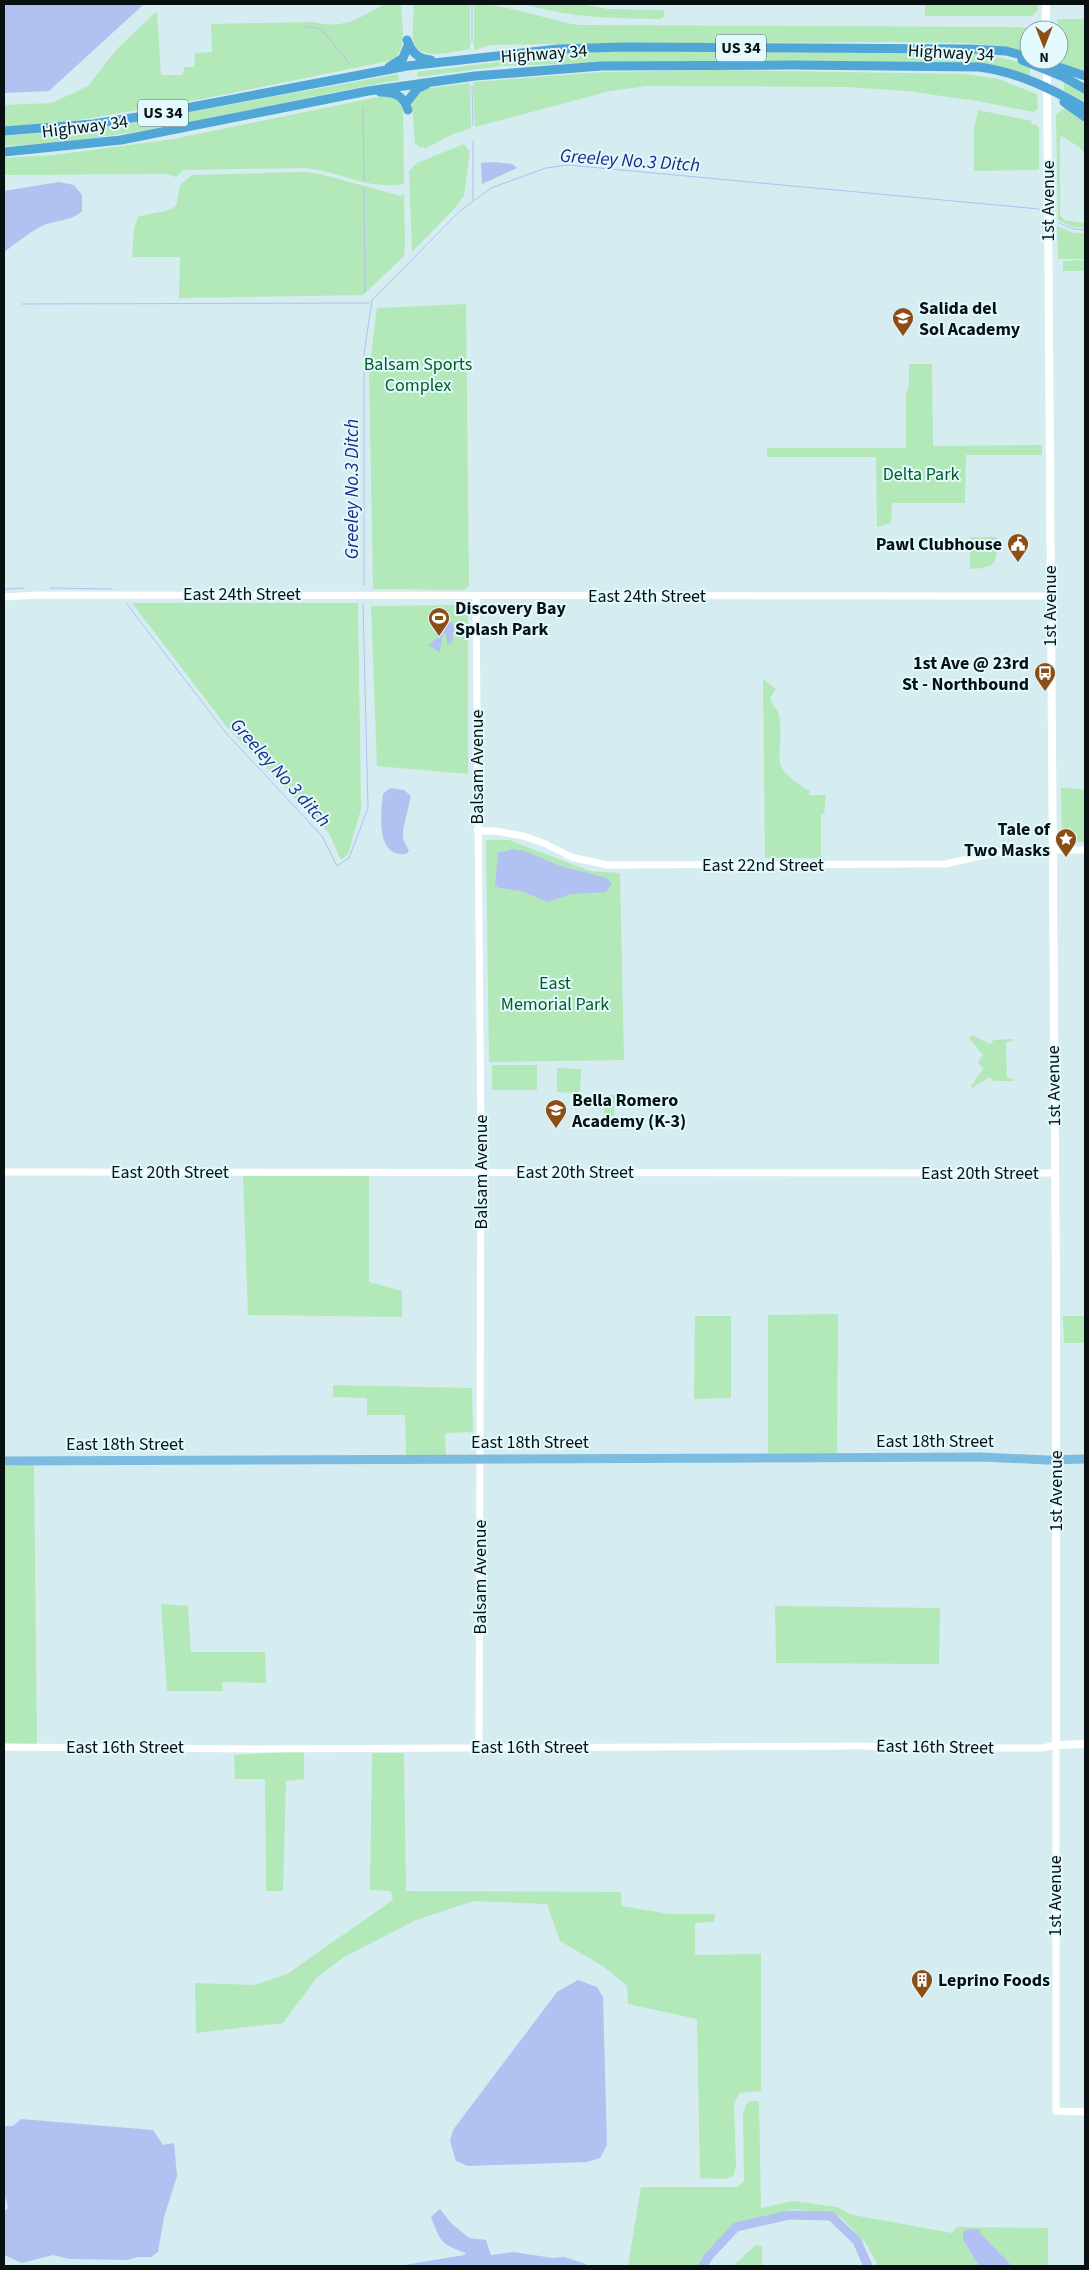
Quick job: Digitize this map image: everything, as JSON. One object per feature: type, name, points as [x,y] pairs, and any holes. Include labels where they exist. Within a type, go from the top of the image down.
[{"type":"highway","points":[[383,70],[398,63],[403,58],[407,44],[420,58],[446,61]]},
{"type":"highway","name":"Highway 34","points":[[4,131],[93,124],[383,70],[558,49],[624,47],[969,49],[993,51],[1019,57]]},
{"type":"highway","name":"Highway 34","points":[[4,152],[52,149],[121,140],[368,91],[434,81],[601,66],[793,65],[958,67],[1007,76],[1031,83],[1063,99]]},
{"type":"highway","points":[[1058,70],[1085,76]]},
{"type":"highway","points":[[1063,72],[1085,89]]},
{"type":"highway","points":[[368,91],[388,92],[399,95],[406,102],[407,106],[417,89],[434,81]]},
{"type":"highway","points":[[1063,99],[1085,108]]},
{"type":"highway","points":[[1063,99],[1085,117]]},
{"type":"main road","points":[[1046,4],[1046,20]]},
{"type":"main road","name":"1st Avenue","points":[[1047,70],[1056,1173],[1056,1744]]},
{"type":"main road","name":"East 18th Street","points":[[4,1461],[981,1457],[1056,1460],[1085,1459]]},
{"type":"main road","points":[[1056,1744],[1085,1744]]},
{"type":"street","name":"East 24th Street","points":[[4,597],[38,595],[306,594],[476,597],[1050,596]]},
{"type":"street","name":"Balsam Avenue","points":[[476,597],[481,1172],[479,1747]]},
{"type":"street","name":"East 22nd Street","points":[[477,831],[502,832],[523,836],[546,844],[570,856],[607,865],[944,864],[1008,850],[1085,850]]},
{"type":"street","name":"East 20th Street","points":[[4,1172],[1056,1173]]},
{"type":"street","name":"East 16th Street","points":[[4,1748],[263,1749],[902,1746],[1042,1748],[1056,1744]]},
{"type":"street","name":"1st Avenue","points":[[1056,1744],[1056,2111],[1085,2112]]},
{"type":"green space","points":[[384,4],[401,4],[403,41],[398,54],[393,60],[202,99],[73,121],[4,127],[4,105],[52,103],[88,86],[116,50],[157,11],[161,75],[183,75],[184,67],[194,67],[195,53],[212,52],[211,24],[312,22],[342,24],[358,19]]},
{"type":"green space","points":[[414,4],[470,4],[470,49],[437,54],[421,51],[416,47],[413,40]]},
{"type":"green space","points":[[474,4],[499,6],[578,25],[1019,27],[1019,50],[969,43],[891,42],[490,45],[474,50]]},
{"type":"green space","points":[[523,4],[580,4],[608,9],[664,10],[664,17],[660,19],[575,15]]},
{"type":"green space","points":[[925,4],[1038,4],[1038,10],[1032,16],[925,16]]},
{"type":"green space","points":[[1085,19],[1085,71],[1069,66],[1069,20],[1057,20]]},
{"type":"green space","points":[[625,51],[963,52],[990,55],[1019,62],[1019,70],[1030,70],[1030,76],[994,66],[594,63],[501,66],[418,77],[417,72],[561,54]]},
{"type":"green space","points":[[716,70],[966,74],[998,79],[1037,94],[1038,108],[1034,112],[977,101],[907,91],[848,87],[647,86],[610,91],[475,127],[473,82],[602,72]]},
{"type":"green space","points":[[398,74],[399,80],[153,129],[54,142],[4,146],[4,136],[97,129]]},
{"type":"green space","points":[[1064,82],[1085,94],[1085,102],[1064,91]]},
{"type":"green space","points":[[470,83],[471,128],[453,134],[426,148],[419,147],[415,143],[412,102],[415,95],[424,89]]},
{"type":"green space","points":[[388,95],[396,97],[403,105],[404,184],[378,185],[306,168],[183,170],[176,177],[166,174],[4,175],[4,158],[55,155],[173,139]]},
{"type":"green space","points":[[1065,108],[1085,123],[1085,154],[1079,147],[1060,135],[1060,215],[1064,220],[1085,223],[1085,228],[1072,227],[1058,220],[1056,115]]},
{"type":"green space","points":[[978,110],[1032,121],[1031,124],[1037,125],[1039,128],[1039,170],[974,171],[974,129]]},
{"type":"green space","points":[[464,144],[470,152],[464,196],[412,252],[409,171],[417,163]]},
{"type":"green space","points":[[304,172],[320,174],[401,196],[404,193],[404,256],[363,295],[179,298],[180,257],[132,257],[134,229],[138,217],[176,206],[180,185],[192,175]]},
{"type":"green space","points":[[1057,226],[1074,233],[1085,233],[1085,259],[1058,259]]},
{"type":"green space","points":[[1084,260],[1084,271],[1063,271],[1063,261]]},
{"type":"green space","name":"Balsam Sports Complex","points":[[466,304],[469,586],[464,590],[373,589],[369,370],[377,308]]},
{"type":"green space","name":"Delta Park","points":[[909,364],[932,364],[933,446],[1042,445],[1042,455],[966,455],[965,503],[892,503],[891,523],[877,527],[876,457],[767,457],[767,448],[906,448],[906,395],[909,385]]},
{"type":"green space","points":[[970,537],[997,537],[996,558],[991,565],[970,569]]},
{"type":"green space","points":[[132,603],[358,603],[361,809],[348,854],[341,860],[329,833],[226,726]]},
{"type":"green space","points":[[465,605],[468,607],[468,774],[377,766],[371,606]]},
{"type":"green space","points":[[763,679],[776,689],[770,698],[779,715],[779,759],[781,766],[786,774],[795,782],[810,791],[808,795],[826,795],[824,814],[821,814],[821,858],[765,858]]},
{"type":"green space","points":[[1061,788],[1085,789],[1085,842],[1062,841]]},
{"type":"green space","name":"East Memorial Park","points":[[486,840],[509,840],[590,871],[620,873],[624,1060],[489,1062]]},
{"type":"green space","points":[[972,1035],[990,1044],[994,1040],[1013,1039],[1013,1041],[1006,1042],[1007,1078],[1014,1079],[1014,1081],[994,1081],[990,1077],[972,1088],[971,1086],[983,1069],[978,1062],[983,1055],[969,1038]]},
{"type":"green space","points":[[492,1065],[537,1065],[537,1090],[492,1090]]},
{"type":"green space","points":[[557,1068],[581,1069],[580,1093],[557,1092]]},
{"type":"green space","points":[[604,1095],[615,1095],[614,1116],[604,1116]]},
{"type":"green space","points":[[243,1176],[369,1176],[369,1282],[402,1291],[402,1317],[248,1315]]},
{"type":"green space","points":[[838,1314],[837,1454],[768,1453],[768,1315]]},
{"type":"green space","points":[[695,1316],[731,1316],[731,1398],[694,1399]]},
{"type":"green space","points":[[1063,1316],[1085,1316],[1085,1343],[1064,1343]]},
{"type":"green space","points":[[333,1385],[472,1388],[473,1432],[445,1433],[446,1455],[406,1455],[405,1415],[367,1415],[367,1398],[333,1397]]},
{"type":"green space","points":[[34,1465],[37,1744],[4,1744],[4,1466]]},
{"type":"green space","points":[[161,1604],[188,1606],[191,1652],[265,1652],[266,1683],[222,1682],[223,1691],[167,1691]]},
{"type":"green space","points":[[775,1606],[940,1608],[939,1664],[776,1663]]},
{"type":"green space","points":[[304,1751],[304,1779],[286,1781],[283,1891],[266,1891],[265,1779],[235,1779],[234,1755]]},
{"type":"green space","points":[[372,1753],[404,1753],[406,1891],[621,1892],[622,1906],[669,1914],[715,1914],[714,1922],[695,1923],[695,1955],[761,1954],[761,2091],[740,2093],[734,2103],[736,2166],[733,2176],[725,2179],[700,2178],[697,2019],[628,2004],[627,1986],[604,1967],[560,1941],[547,1904],[473,1901],[416,1920],[344,1957],[317,1977],[283,2023],[196,2033],[195,1983],[255,1985],[287,1974],[393,1900],[391,1891],[370,1890]]},
{"type":"green space","points":[[751,2101],[759,2101],[761,2208],[793,2201],[837,2207],[853,2215],[952,2233],[957,2227],[1048,2228],[1048,2266],[1012,2266],[981,2234],[963,2240],[979,2266],[878,2266],[867,2245],[842,2218],[832,2213],[791,2209],[774,2216],[754,2218],[730,2228],[697,2266],[628,2266],[641,2187],[737,2187],[744,2181],[743,2114],[746,2104]]},
{"type":"green space","points":[[756,2245],[762,2246],[762,2266],[733,2266]]},
{"type":"water","points":[[4,4],[144,4],[49,91],[4,93]]},
{"type":"water","points":[[481,163],[512,164],[517,168],[482,184]]},
{"type":"water","points":[[59,182],[74,185],[82,195],[82,211],[70,218],[42,226],[4,252],[4,191]]},
{"type":"water","name":"Discovery Bay Splash Park","points":[[448,622],[452,623],[454,627],[452,643],[447,644],[446,634],[443,633],[440,652],[428,645],[437,638],[437,635],[435,635],[438,623],[443,623],[445,626]]},
{"type":"water","points":[[390,788],[404,790],[411,796],[403,830],[403,839],[409,851],[406,854],[396,853],[389,849],[382,833],[381,812],[383,794]]},
{"type":"water","points":[[513,849],[525,851],[560,866],[607,878],[612,884],[606,892],[571,894],[548,902],[521,891],[499,888],[495,885],[498,853]]},
{"type":"water","points":[[578,1980],[597,1987],[603,1997],[607,2145],[600,2158],[587,2162],[468,2166],[456,2161],[450,2141],[453,2130],[557,1992]]},
{"type":"water","points":[[21,2119],[153,2130],[163,2145],[174,2143],[177,2176],[164,2217],[158,2252],[151,2257],[137,2257],[128,2260],[70,2259],[53,2255],[22,2263],[4,2255],[4,2212],[8,2208],[4,2196],[4,2126],[13,2126]]},
{"type":"water","points":[[440,2209],[451,2223],[469,2238],[486,2240],[491,2255],[513,2252],[553,2258],[564,2257],[587,2266],[399,2266],[464,2255],[466,2253],[447,2245],[437,2232],[431,2217]]},
{"type":"water","points":[[979,2229],[981,2234],[1012,2266],[979,2266],[963,2240],[963,2234],[965,2230]]},
{"type":"waterway","points":[[472,4],[472,42]]},
{"type":"waterway","points":[[305,26],[321,29],[350,64]]},
{"type":"waterway","points":[[472,86],[473,125]]},
{"type":"waterway","points":[[363,108],[364,181]]},
{"type":"waterway","points":[[473,141],[473,200]]},
{"type":"waterway","name":"Greeley No.3 Ditch","points":[[364,585],[364,354],[372,300],[460,211],[491,188],[546,168],[568,165],[1039,209]]},
{"type":"waterway","points":[[364,188],[365,292]]},
{"type":"waterway","name":"Greeley No.3 Ditch","points":[[1059,223],[1073,229],[1085,230]]},
{"type":"waterway","points":[[22,304],[369,303]]},
{"type":"waterway","name":"Greeley No 3 ditch","points":[[4,589],[24,588]]},
{"type":"waterway","name":"Greeley No 3 ditch","points":[[50,588],[112,589]]},
{"type":"waterway","name":"Greeley No 3 ditch","points":[[126,603],[226,733],[322,836],[337,866],[349,858],[368,808],[363,603]]},
{"type":"waterway","points":[[703,2266],[709,2256],[736,2227],[789,2215],[831,2216],[857,2241],[868,2266]]},
{"type":"place","name":"Salida del Sol Academy","points":[[903,337]]},
{"type":"place","name":"Pawl Clubhouse","points":[[1018,563]]},
{"type":"place","name":"Discovery Bay Splash Park","points":[[439,637]]},
{"type":"place","name":"1st Ave @ 23rd St - Northbound","points":[[1045,692]]},
{"type":"place","name":"Tale of Two Masks","points":[[1066,858]]},
{"type":"place","name":"Bella Romero Academy (K-3)","points":[[556,1129]]},
{"type":"place","name":"Leprino Foods","points":[[922,1999]]}]
